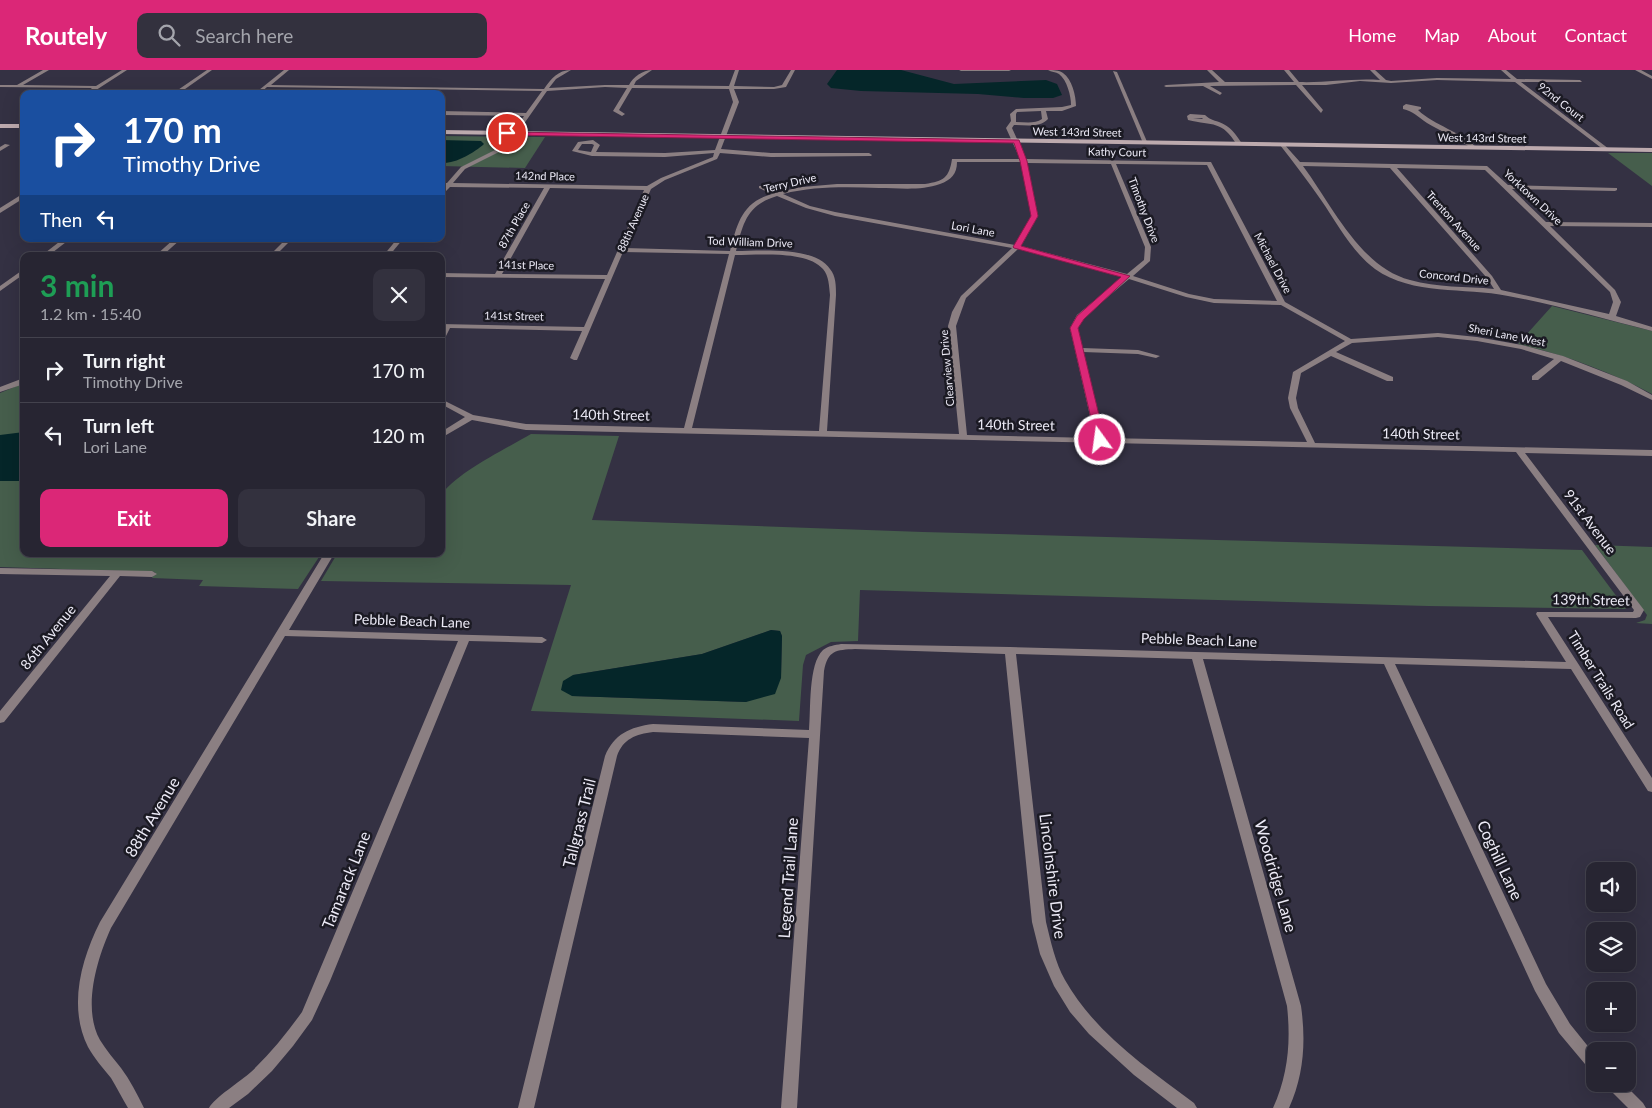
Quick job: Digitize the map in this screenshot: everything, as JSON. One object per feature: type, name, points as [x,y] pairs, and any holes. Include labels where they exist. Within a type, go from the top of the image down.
[{"type":"main road","points":[[0,126],[20,126]]},
{"type":"main road","name":"West 143rd Street","points":[[445,132],[1652,150]]},
{"type":"street","points":[[18,86],[47,70]]},
{"type":"street","points":[[92,90],[125,70]]},
{"type":"street","points":[[180,90],[210,70]]},
{"type":"street","points":[[261,90],[288,70]]},
{"type":"street","points":[[445,185],[463,168],[502,150],[516,134],[554,78],[569,70]]},
{"type":"street","points":[[622,114],[616,111],[629,86],[634,80],[650,70]]},
{"type":"street","points":[[719,151],[736,99],[730,88],[736,70]]},
{"type":"street","points":[[266,86],[546,90],[629,86],[780,88],[794,70]]},
{"type":"street","points":[[961,70],[1009,70]]},
{"type":"street","points":[[1043,110],[1045,119],[1042,122],[1030,124],[1012,123],[1013,112],[1024,109],[1070,108],[1074,104],[1064,77],[1058,72],[1050,70]]},
{"type":"street","points":[[1209,70],[1224,84]]},
{"type":"street","points":[[1286,70],[1321,111]]},
{"type":"street","points":[[1372,70],[1384,81]]},
{"type":"street","name":"92nd Court","points":[[1503,70],[1606,149]]},
{"type":"street","points":[[1637,70],[1652,78]]},
{"type":"street","points":[[1114,72],[1146,143]]},
{"type":"street","points":[[1166,86],[1333,84],[1360,80],[1437,79],[1580,81]]},
{"type":"street","points":[[1205,85],[1220,94]]},
{"type":"street","points":[[0,86],[97,87]]},
{"type":"street","points":[[1414,110],[1427,122],[1459,136],[1474,148]]},
{"type":"street","points":[[445,113],[529,115]]},
{"type":"street","points":[[1206,120],[1226,126],[1234,134],[1239,144]]},
{"type":"street","name":"Clearview Drive","points":[[963,437],[952,326],[956,312],[962,296],[1017,247],[1035,216],[1024,161],[1016,141],[1008,128],[1012,123]]},
{"type":"street","points":[[491,154],[507,133]]},
{"type":"street","points":[[0,146],[7,145],[0,149]]},
{"type":"street","name":"Concord Drive","points":[[1284,145],[1300,164],[1355,245],[1377,267],[1395,276],[1424,285],[1499,292],[1612,317],[1652,329]]},
{"type":"street","points":[[865,148],[872,164]]},
{"type":"street","points":[[592,154],[665,155],[719,151],[771,155],[869,155]]},
{"type":"street","name":"88th Avenue","points":[[574,358],[648,188],[663,179],[715,158],[719,151]]},
{"type":"street","name":"Terry Drive","points":[[687,431],[740,223],[756,203],[779,195],[823,186],[914,186],[932,183],[945,180],[952,174],[955,168],[954,160],[1024,161]]},
{"type":"street","name":"Kathy Court","points":[[1024,161],[1209,163]]},
{"type":"street","name":"Timothy Drive","points":[[1100,440],[1074,328],[1080,317],[1126,276],[1147,261],[1148,247],[1113,162]]},
{"type":"street","name":"Michael Drive","points":[[1209,163],[1282,302],[1350,341]]},
{"type":"street","name":"Yorktown Drive","points":[[1300,164],[1487,168],[1613,291],[1617,302],[1612,317]]},
{"type":"street","name":"Trenton Avenue","points":[[1392,166],[1490,277],[1499,292]]},
{"type":"street","name":"142nd Place","points":[[445,185],[648,188]]},
{"type":"street","name":"87th Place","points":[[498,275],[548,186]]},
{"type":"street","name":"Lori Lane","points":[[761,187],[808,207],[835,214],[1017,247],[1126,276],[1188,296],[1214,301],[1282,302]]},
{"type":"street","points":[[1507,187],[1615,189]]},
{"type":"street","points":[[0,211],[20,198]]},
{"type":"street","points":[[1546,224],[1651,226]]},
{"type":"street","points":[[49,252],[63,242]]},
{"type":"street","points":[[163,252],[174,242]]},
{"type":"street","points":[[276,252],[287,242]]},
{"type":"street","points":[[389,252],[398,242]]},
{"type":"street","name":"Tod William Drive","points":[[621,250],[794,254],[813,259],[826,266],[832,276],[823,434]]},
{"type":"street","points":[[0,289],[20,274]]},
{"type":"street","name":"141st Place","points":[[445,275],[610,277]]},
{"type":"street","name":"141st Street","points":[[445,326],[587,329]]},
{"type":"street","name":"Sheri Lane West","points":[[1350,341],[1438,335],[1477,339],[1560,358],[1624,382],[1652,398]]},
{"type":"street","points":[[1312,445],[1294,408],[1292,398],[1297,372],[1350,341]]},
{"type":"street","points":[[1078,350],[1138,352],[1156,356]]},
{"type":"street","points":[[1331,353],[1390,379]]},
{"type":"street","points":[[1535,378],[1560,358]]},
{"type":"street","points":[[0,390],[20,382]]},
{"type":"street","name":"140th Street","points":[[445,403],[471,417],[526,427],[1652,453]]},
{"type":"street","points":[[445,433],[471,417]]},
{"type":"street","name":"91st Avenue","points":[[1519,450],[1639,610]]},
{"type":"street","name":"88th Avenue","points":[[136,1108],[92,1037],[85,996],[91,961],[105,926],[327,557]]},
{"type":"street","points":[[0,571],[152,574]]},
{"type":"street","name":"86th Avenue","points":[[0,720],[118,573]]},
{"type":"street","name":"139th Street","points":[[1541,614],[1636,616],[1639,610]]},
{"type":"street","name":"Timber Trails Road","points":[[1541,614],[1652,788]]},
{"type":"street","name":"Pebble Beach Lane","points":[[282,633],[542,640]]},
{"type":"street","name":"Tamarack Lane","points":[[217,1108],[232,1098],[267,1065],[286,1045],[307,1015],[323,981],[465,638]]},
{"type":"street","name":"Pebble Beach Lane","points":[[826,653],[840,647],[855,646],[1574,666]]},
{"type":"street","name":"Lincolnshire Drive","points":[[1010,650],[1039,922],[1047,958],[1062,986],[1084,1019],[1098,1035],[1113,1050],[1189,1108]]},
{"type":"street","name":"Legend Trail Lane","points":[[789,1108],[819,671],[822,657],[826,653]]},
{"type":"street","name":"Woodridge Lane","points":[[1196,655],[1294,1006],[1296,1056],[1282,1108]]},
{"type":"street","name":"Coghill Lane","points":[[1388,661],[1540,987],[1558,1019],[1586,1055]]},
{"type":"street","name":"Tallgrass Trail","points":[[526,1108],[611,756],[618,741],[637,730],[653,728],[815,734]]},
{"type":"street","points":[[1622,1092],[1638,1108]]},
{"type":"shaded area","points":[[837,70],[901,70],[954,84],[1046,80],[1057,84],[1062,95],[1053,98],[1024,98],[978,94],[861,91],[831,88],[827,84]]},
{"type":"shaded area","points":[[445,136],[545,137],[525,168],[445,166]]},
{"type":"shaded area","points":[[445,140],[481,141],[484,144],[464,157],[446,163]]},
{"type":"shaded area","points":[[1608,153],[1652,153],[1652,186]]},
{"type":"shaded area","points":[[1552,306],[1652,331],[1652,394],[1586,364],[1518,344]]},
{"type":"shaded area","points":[[20,385],[20,557],[319,557],[298,589],[199,586],[203,580],[152,578],[155,572],[0,567],[0,393]]},
{"type":"shaded area","points":[[20,432],[20,481],[0,481],[0,435]]},
{"type":"shaded area","points":[[531,434],[619,436],[592,520],[923,532],[1582,550],[1626,609],[1428,606],[860,590],[858,641],[831,642],[806,655],[803,665],[799,721],[531,711],[571,585],[321,581],[335,557],[445,557],[445,491],[457,479]],"holes":[[[771,630],[780,631],[782,636],[781,678],[746,702],[572,696],[573,675],[702,654]]]},
{"type":"shaded area","points":[[1595,545],[1652,547],[1652,624],[1636,623],[1645,620],[1647,615]]},
{"type":"shaded area","points":[[771,630],[780,631],[782,636],[781,678],[775,694],[746,702],[572,696],[561,690],[563,681],[573,675],[702,654]]},
{"type":"route","points":[[507,133],[1016,141],[1024,161],[1035,216],[1017,247],[1126,276],[1080,317],[1074,328],[1100,440]]}]
